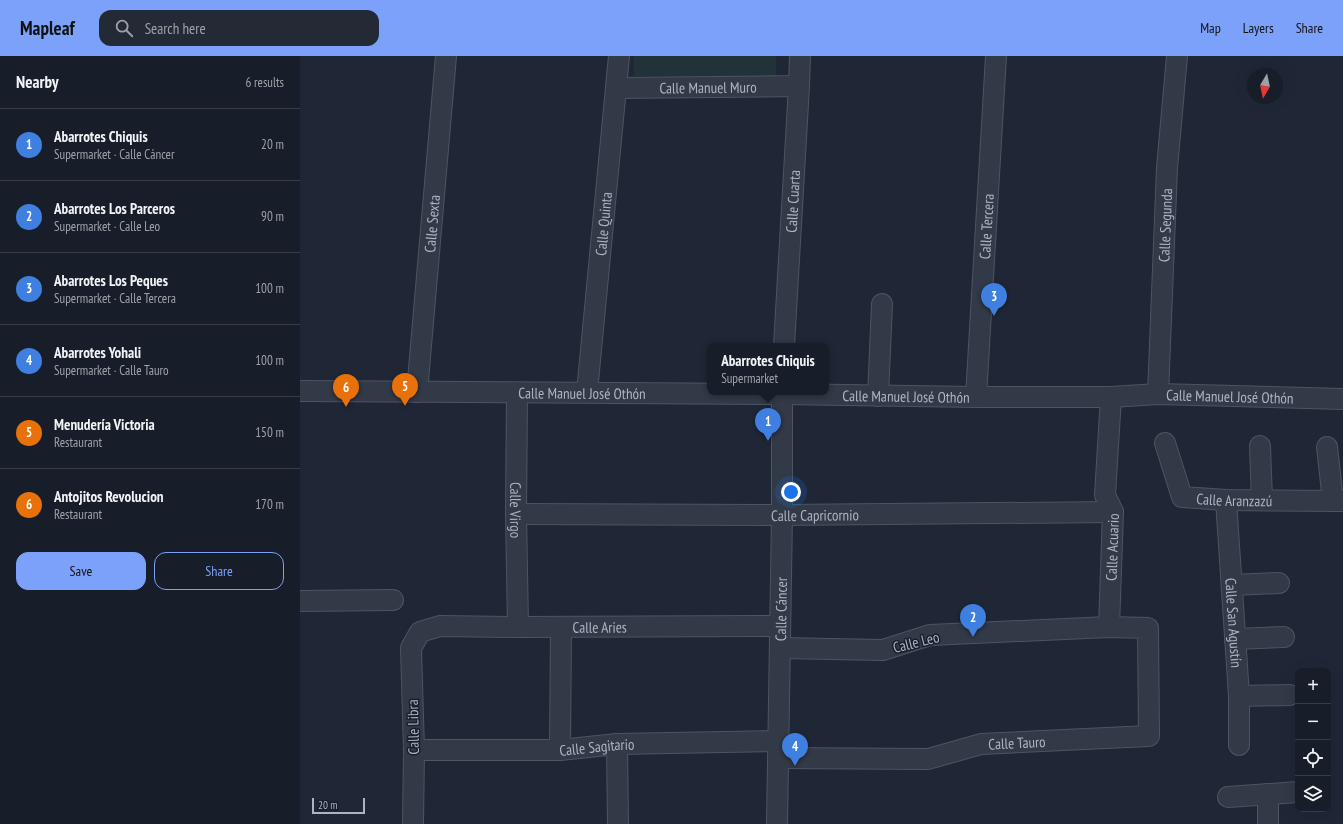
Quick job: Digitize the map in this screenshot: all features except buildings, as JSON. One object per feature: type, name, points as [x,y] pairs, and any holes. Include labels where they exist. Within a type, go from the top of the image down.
[{"type":"street","name":"Calle Sexta","points":[[417,392],[446,56]]},
{"type":"street","name":"Calle Quinta","points":[[587,392],[620,56]]},
{"type":"street","name":"Calle Cuarta","points":[[784,343],[800,56]]},
{"type":"street","name":"Calle Tercera","points":[[976,397],[996,56]]},
{"type":"street","name":"Calle Segunda","points":[[1158,394],[1167,168],[1177,56]]},
{"type":"street","name":"Calle Manuel Muro","points":[[617,88],[799,86]]},
{"type":"street","points":[[878,396],[882,304]]},
{"type":"street","name":"Calle Manuel José Othón","points":[[300,392],[707,393]]},
{"type":"street","name":"Calle Virgo","points":[[517,393],[516,514],[518,627]]},
{"type":"street","name":"Calle Manuel José Othón","points":[[829,394],[976,397],[1111,397],[1158,394],[1343,399]]},
{"type":"street","name":"Calle Cáncer","points":[[778,824],[782,395]]},
{"type":"street","name":"Calle Acuario","points":[[1110,627],[1113,512],[1105,495],[1111,397]]},
{"type":"street","name":"Calle Aranzazú","points":[[1165,443],[1182,497],[1226,500],[1338,501]]},
{"type":"street","points":[[1260,446],[1262,500]]},
{"type":"street","points":[[1327,447],[1338,501]]},
{"type":"street","name":"Calle San Agustín","points":[[1226,500],[1239,696],[1239,745]]},
{"type":"street","name":"Calle Capricornio","points":[[516,514],[782,515],[1113,512]]},
{"type":"street","points":[[1232,585],[1279,583]]},
{"type":"street","points":[[300,601],[393,600]]},
{"type":"street","name":"Calle Aries","points":[[420,632],[440,626],[780,626]]},
{"type":"street","points":[[560,750],[561,627]]},
{"type":"street","name":"Calle Leo","points":[[780,648],[883,650],[930,635],[1110,627],[1148,628]]},
{"type":"street","name":"Calle Tauro","points":[[779,749],[928,759],[981,744],[1149,736],[1148,628]]},
{"type":"street","name":"Calle Libra","points":[[413,824],[414,750],[411,648],[420,632]]},
{"type":"street","points":[[1235,639],[1284,637]]},
{"type":"street","points":[[1239,696],[1290,695]]},
{"type":"street","points":[[617,744],[618,824]]},
{"type":"street","name":"Calle Sagitario","points":[[414,750],[560,750],[617,744],[779,749]]},
{"type":"street","points":[[1228,797],[1295,792]]},
{"type":"street","points":[[1268,794],[1268,824]]},
{"type":"shaded area","points":[[634,56],[776,56],[776,77],[634,76]]},
{"type":"place","name":"Abarrotes Los Peques","points":[[994,316]]},
{"type":"place","name":"Menudería Victoria","points":[[405,406]]},
{"type":"place","name":"Antojitos Revolucion","points":[[346,407]]},
{"type":"place","name":"Abarrotes Chiquis","points":[[768,441]]},
{"type":"place","name":"Abarrotes Los Parceros","points":[[973,637]]},
{"type":"place","name":"Abarrotes Yohali","points":[[795,766]]}]
